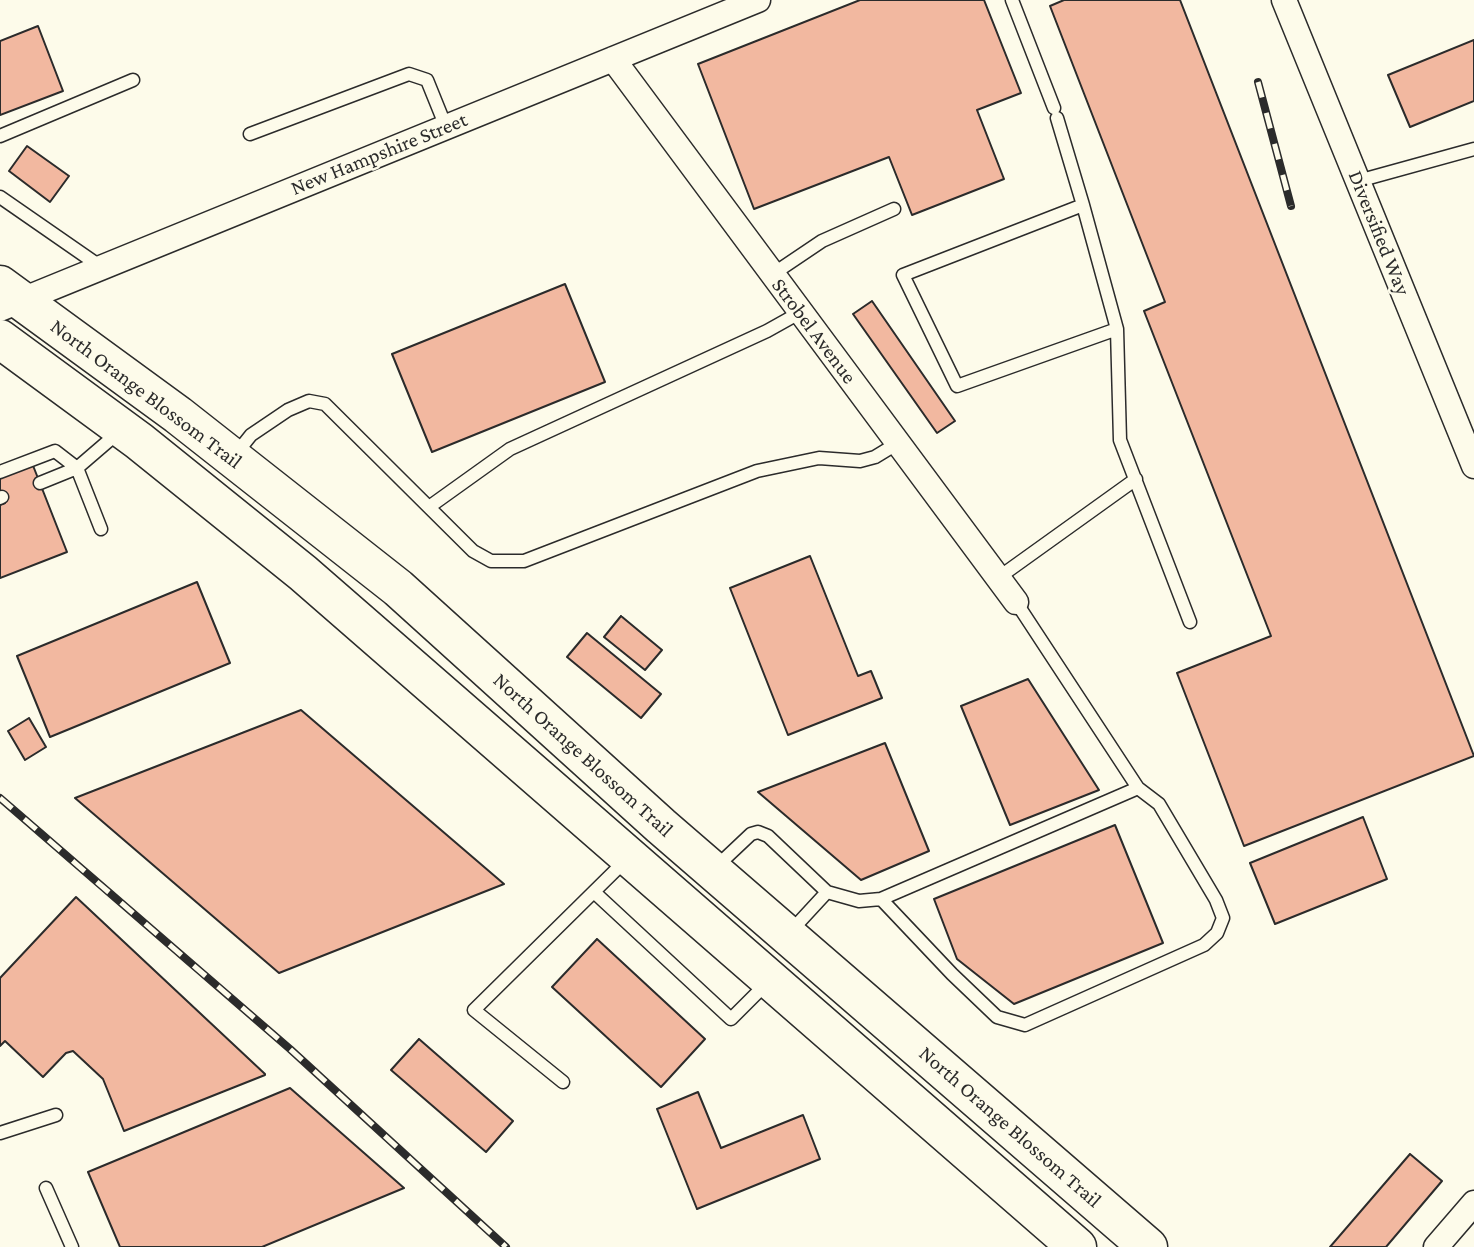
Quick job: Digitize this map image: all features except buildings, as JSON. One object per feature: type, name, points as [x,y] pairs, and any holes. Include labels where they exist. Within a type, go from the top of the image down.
[{"type":"main road","name":"North Orange Blossom Trail","points":[[7,298],[104,359],[398,588],[661,826],[1148,1247]]},
{"type":"main road","name":"North Orange Blossom Trail","points":[[0,339],[123,429],[303,573],[1077,1247]]},
{"type":"street","name":"New Hampshire Street","points":[[7,298],[102,267],[758,0]]},
{"type":"street","name":"Diversified Way","points":[[1284,0],[1474,466]]},
{"type":"street","name":"Strobel Avenue","points":[[613,59],[1016,602]]},
{"type":"street","points":[[628,858],[661,826]]},
{"type":"street","points":[[1436,1247],[1474,1203]]},
{"type":"lane","points":[[1012,0],[1056,113],[1117,328],[1120,440],[1190,622]]},
{"type":"lane","points":[[250,134],[409,74],[427,80],[446,127]]},
{"type":"lane","points":[[0,136],[132,80]]},
{"type":"lane","points":[[1358,181],[1474,149]]},
{"type":"lane","points":[[0,197],[102,267]]},
{"type":"lane","points":[[1083,205],[903,275],[957,386],[1117,328]]},
{"type":"lane","points":[[773,274],[822,241],[894,209]]},
{"type":"lane","points":[[429,507],[510,449],[767,331],[801,312]]},
{"type":"lane","points":[[232,458],[251,435],[288,410],[309,401],[325,404],[473,551],[491,561],[524,561],[757,471],[819,458],[860,461],[875,457],[898,443]]},
{"type":"lane","points":[[40,483],[77,468],[123,429]]},
{"type":"lane","points":[[0,472],[55,451],[77,468],[101,529]]},
{"type":"lane","points":[[998,578],[1136,480]]},
{"type":"lane","points":[[881,898],[952,974],[997,1017],[1025,1025],[1203,945],[1217,933],[1223,918],[1216,900],[1159,804],[1138,788],[1016,602]]},
{"type":"lane","points":[[713,869],[751,834],[758,832],[768,836],[827,892],[859,901],[881,898],[1138,788]]},
{"type":"lane","points":[[563,1082],[474,1010],[628,858]]},
{"type":"lane","points":[[594,892],[731,1019],[770,980]]},
{"type":"lane","points":[[788,934],[827,892]]},
{"type":"lane","points":[[0,1133],[56,1115]]},
{"type":"lane","points":[[47,1188],[72,1247]]},
{"type":"railway","points":[[1258,82],[1291,206]]},
{"type":"railway","points":[[0,798],[290,1049],[506,1247]]}]
